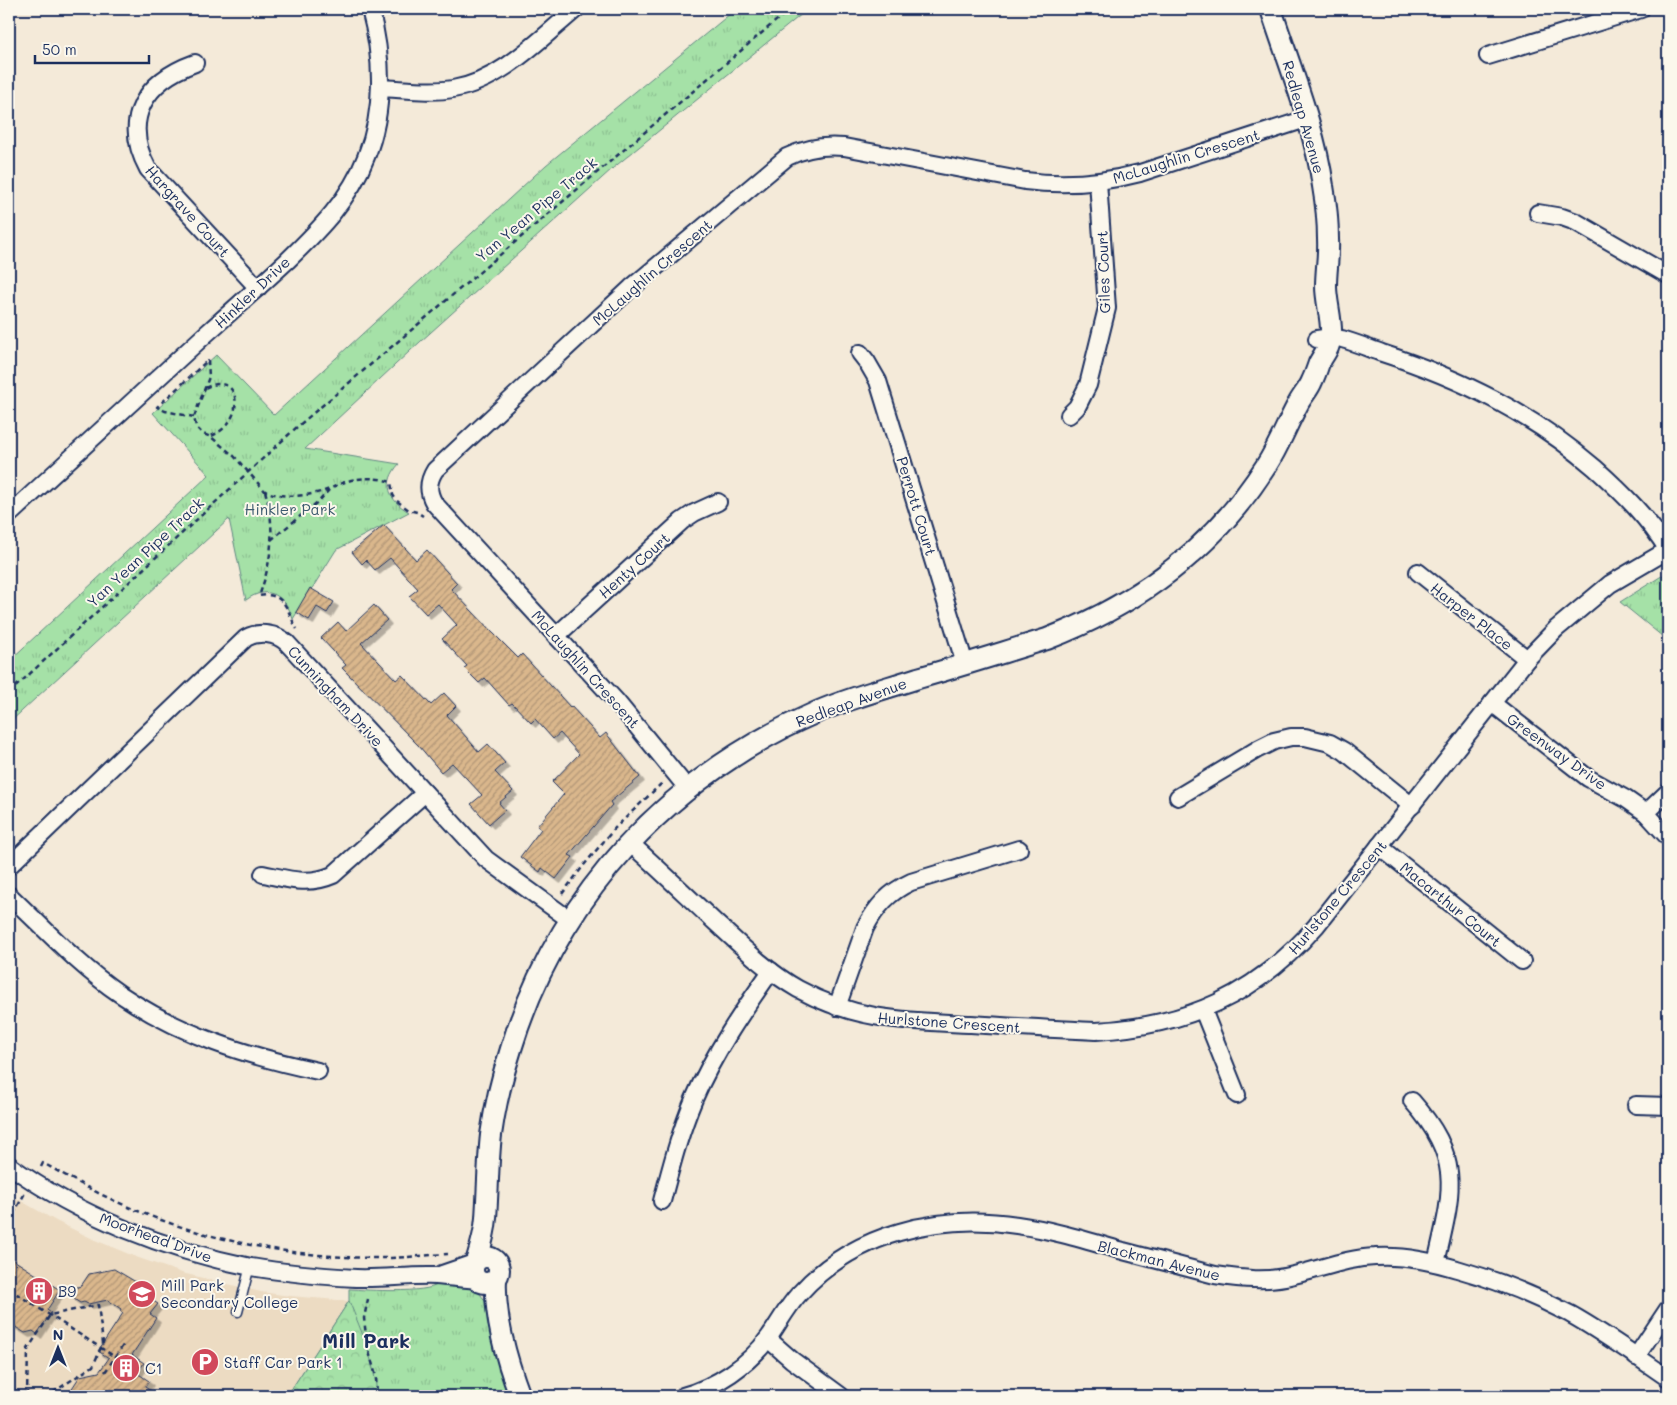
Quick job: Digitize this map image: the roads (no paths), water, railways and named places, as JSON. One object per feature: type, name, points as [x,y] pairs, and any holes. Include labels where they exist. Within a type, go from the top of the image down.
[{"type":"street","name":"Hinkler Drive","points":[[9,515],[258,288],[332,216],[345,197],[366,157],[378,117],[380,88],[379,56],[375,27],[370,9]]},
{"type":"street","points":[[380,88],[453,89],[485,79],[501,71],[576,9]]},
{"type":"street","name":"Redleap Avenue","points":[[520,1396],[498,1317],[480,1270],[486,1221],[491,1135],[500,1087],[521,1018],[548,957],[570,920],[594,886],[630,842],[687,788],[753,744],[819,711],[866,694],[1047,639],[1082,625],[1122,605],[1151,587],[1177,567],[1226,520],[1248,493],[1267,464],[1298,405],[1302,376],[1307,361],[1312,352],[1326,340],[1319,309],[1326,286],[1328,241],[1327,214],[1319,160],[1271,9]]},
{"type":"street","points":[[1488,56],[1641,9]]},
{"type":"street","name":"Hargrave Court","points":[[195,63],[168,76],[147,97],[140,109],[137,122],[138,147],[148,168],[258,288]]},
{"type":"street","name":"McLaughlin Crescent","points":[[687,788],[628,714],[434,503],[429,491],[430,476],[441,463],[631,288],[787,157],[811,148],[831,146],[1026,181],[1064,184],[1098,182],[1140,173],[1306,119]]},
{"type":"street","name":"Giles Court","points":[[1069,415],[1080,402],[1088,385],[1107,308],[1098,182]]},
{"type":"street","points":[[1538,213],[1562,217],[1576,222],[1668,275]]},
{"type":"street","points":[[1326,340],[1349,341],[1424,367],[1463,383],[1513,409],[1547,430],[1594,467],[1635,506],[1649,522],[1668,550]]},
{"type":"street","name":"Perrott Court","points":[[860,353],[868,362],[878,381],[965,664]]},
{"type":"street","name":"Henty Court","points":[[556,636],[682,521],[718,502]]},
{"type":"street","name":"Hurlstone Crescent","points":[[630,842],[771,971],[797,988],[837,1007],[858,1014],[883,1018],[1096,1031],[1146,1026],[1172,1020],[1203,1010],[1248,986],[1286,959],[1316,926],[1527,659],[1556,629],[1610,584],[1668,550]]},
{"type":"street","name":"Harper Place","points":[[1418,572],[1527,659]]},
{"type":"street","name":"Cunningham Drive","points":[[9,866],[246,638],[257,634],[275,636],[287,643],[486,859],[570,920]]},
{"type":"street","name":"Greenway Drive","points":[[1492,702],[1588,778],[1626,799],[1646,813],[1668,837]]},
{"type":"street","points":[[1178,797],[1266,745],[1291,736],[1305,736],[1330,743],[1344,752],[1412,806]]},
{"type":"street","points":[[1646,813],[1668,792]]},
{"type":"street","points":[[263,874],[310,882],[321,881],[333,876],[425,793]]},
{"type":"street","name":"Macarthur Court","points":[[1379,846],[1522,961]]},
{"type":"street","points":[[837,1007],[865,928],[879,905],[889,895],[911,882],[1019,849]]},
{"type":"street","points":[[9,895],[95,975],[150,1013],[189,1033],[251,1056],[318,1071]]},
{"type":"street","points":[[662,1201],[675,1153],[694,1099],[722,1044],[771,971]]},
{"type":"street","points":[[1203,1010],[1237,1095]]},
{"type":"street","points":[[1412,1101],[1435,1129],[1448,1162],[1450,1198],[1436,1263]]},
{"type":"street","points":[[1636,1105],[1668,1106]]},
{"type":"street","name":"Moorhead Drive","points":[[9,1165],[96,1216],[174,1246],[250,1266],[294,1273],[357,1278],[435,1276],[480,1270]]},
{"type":"street","name":"Blackman Avenue","points":[[683,1396],[722,1380],[752,1356],[768,1339],[799,1294],[815,1278],[848,1253],[885,1236],[904,1230],[934,1225],[987,1222],[1046,1230],[1215,1275],[1236,1278],[1275,1279],[1293,1276],[1337,1262],[1374,1256],[1391,1256],[1436,1263],[1484,1277],[1534,1296],[1588,1325],[1668,1378]]},
{"type":"street","points":[[1636,1357],[1668,1309]]},
{"type":"street","points":[[768,1339],[792,1360],[841,1396]]},
{"type":"lane","points":[[238,1312],[250,1266]]},
{"type":"place","name":"B9","points":[[39,1291]]},
{"type":"place","name":"Mill Park Secondary College","points":[[142,1294]]},
{"type":"place","name":"Staff Car Park 1","points":[[205,1362]]},
{"type":"place","name":"C1","points":[[126,1368]]},
{"type":"district","name":"Mill Park","points":[[366,1340]]},
{"type":"park label","name":"Hinkler Park","points":[[290,509]]}]
